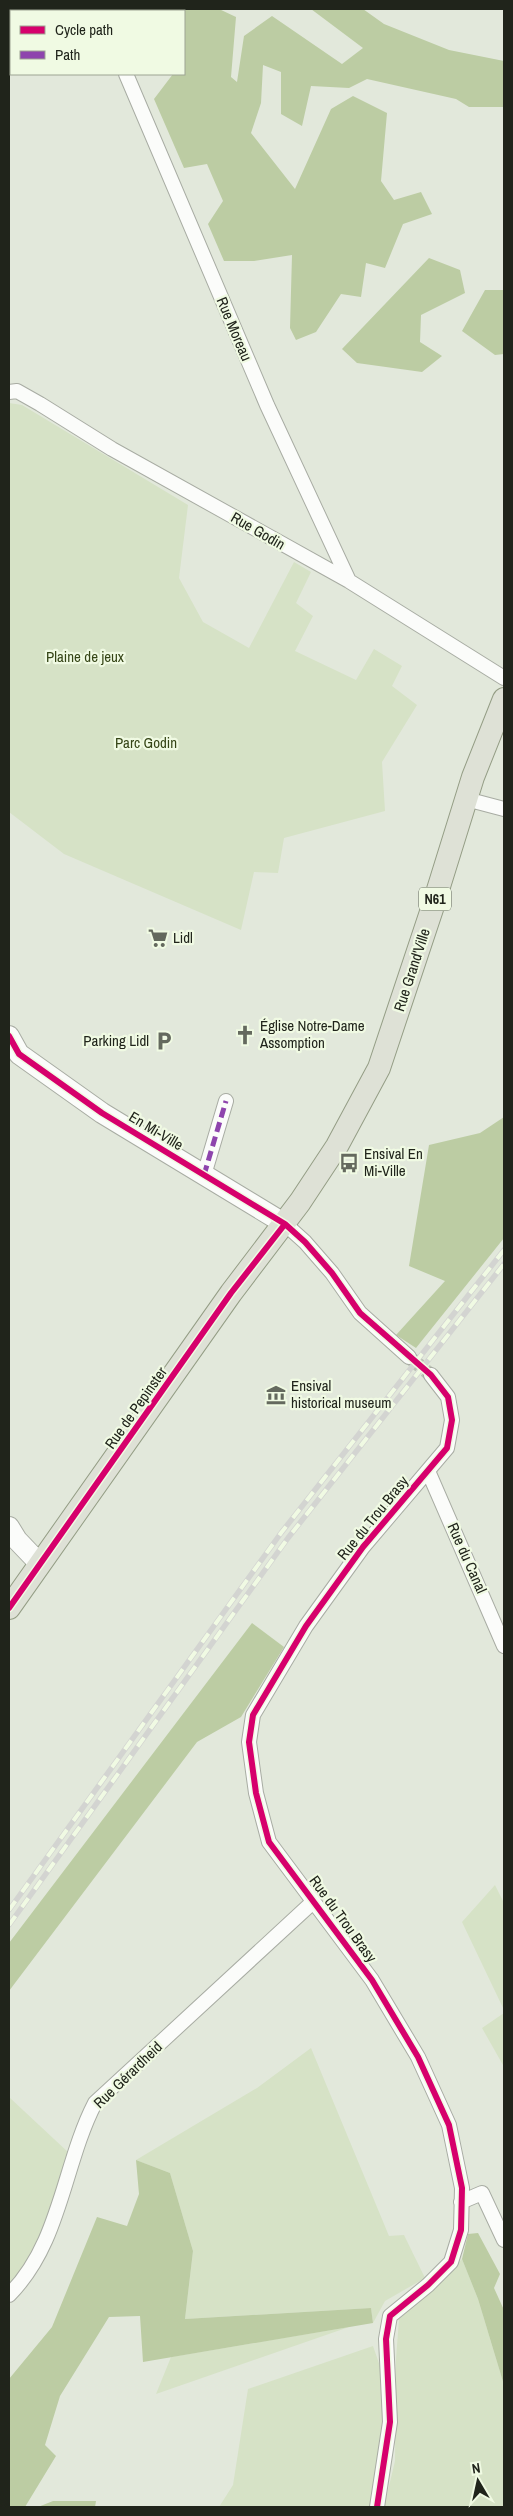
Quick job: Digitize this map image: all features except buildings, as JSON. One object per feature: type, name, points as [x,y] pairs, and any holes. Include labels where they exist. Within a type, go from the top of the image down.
[{"type":"main road","name":"Rue Grand'Ville","points":[[285,1224],[337,1146],[379,1068],[466,799],[504,699]]},
{"type":"main road","name":"Rue de Pepinster","points":[[9,1608],[231,1293],[285,1224]]},
{"type":"street","points":[[44,9],[58,10]]},
{"type":"street","name":"Rue Moreau","points":[[126,75],[267,405],[349,581]]},
{"type":"street","name":"Rue Godin","points":[[9,392],[17,391],[32,399],[112,449],[349,581],[504,678]]},
{"type":"street","points":[[466,799],[504,809]]},
{"type":"street","name":"En Mi-Ville","points":[[9,1036],[14,1055],[102,1112],[285,1224]]},
{"type":"street","points":[[204,1174],[226,1101]]},
{"type":"street","points":[[285,1224],[305,1242],[332,1273],[360,1314],[409,1357]]},
{"type":"street","name":"Rue du Trou Brasy","points":[[377,2507],[390,2422],[387,2325],[390,2316],[428,2285],[451,2262],[462,2230],[462,2195],[449,2125],[418,2057],[372,1980],[269,1842],[256,1792],[249,1742],[253,1715],[306,1626],[369,1540],[447,1448],[452,1420],[448,1397],[431,1375]]},
{"type":"street","name":"Rue du Canal","points":[[428,1471],[499,1619],[504,1646]]},
{"type":"street","points":[[9,1527],[17,1540],[39,1563]]},
{"type":"street","name":"Rue Gérardheid","points":[[9,2295],[34,2266],[50,2230],[83,2127],[95,2103],[314,1901]]},
{"type":"street","points":[[462,2195],[482,2193],[504,2240]]},
{"type":"green space","points":[[219,9],[236,17],[231,77],[237,82],[244,36],[272,16],[342,64],[363,48],[311,9],[363,9],[384,24],[449,50],[504,61],[504,107],[469,107],[456,99],[367,79],[349,88],[311,86],[302,126],[281,114],[281,72],[263,65],[261,103],[251,133],[295,189],[331,109],[353,96],[387,113],[381,181],[394,200],[421,192],[432,214],[403,224],[385,268],[366,263],[361,297],[341,294],[316,332],[296,340],[290,328],[292,255],[254,261],[224,261],[208,224],[223,201],[207,164],[184,168],[154,99],[172,75],[185,75],[185,10],[140,10]]},
{"type":"green space","points":[[429,258],[460,270],[465,293],[421,315],[420,342],[442,356],[422,372],[357,363],[342,349]]},
{"type":"green space","points":[[485,290],[504,290],[504,354],[495,355],[462,331]]},
{"type":"green space","name":"Parc Godin","points":[[9,403],[22,405],[188,505],[179,578],[203,622],[249,648],[294,562],[311,572],[296,603],[313,616],[295,651],[356,680],[374,649],[402,666],[392,686],[417,705],[382,762],[385,811],[284,838],[278,873],[254,872],[241,930],[64,854],[9,812]]},
{"type":"green space","points":[[504,1117],[504,1238],[416,1348],[396,1335],[445,1281],[409,1266],[429,1145],[480,1133]]},
{"type":"green space","points":[[252,1623],[284,1647],[241,1717],[197,1742],[9,1991],[9,1943]]},
{"type":"green space","points":[[495,1885],[504,1903],[504,2010],[462,1922]]},
{"type":"green space","points":[[504,2013],[504,2065],[503,2065],[482,2028]]},
{"type":"green space","points":[[311,2048],[389,2236],[404,2235],[425,2278],[385,2301],[373,2323],[371,2308],[185,2319],[193,2251],[170,2173],[136,2160],[257,2088]]},
{"type":"green space","points":[[9,2097],[69,2153],[44,2230],[9,2291]]},
{"type":"green space","points":[[136,2160],[170,2173],[193,2251],[185,2319],[371,2308],[373,2323],[143,2362],[140,2316],[109,2317],[60,2396],[45,2445],[56,2456],[25,2507],[9,2507],[9,2379],[52,2327],[97,2217],[127,2226],[139,2194]]},
{"type":"green space","points":[[478,2233],[500,2274],[494,2288],[504,2310],[504,2385],[478,2299],[462,2259],[468,2234]]},
{"type":"green space","points":[[462,2259],[478,2299],[504,2385],[504,2507],[384,2507],[395,2461],[396,2359],[399,2319]]},
{"type":"green space","points":[[349,2327],[156,2394],[171,2357]]},
{"type":"green space","points":[[373,2346],[383,2375],[382,2462],[371,2507],[219,2507],[233,2485],[248,2389]]},
{"type":"green space","points":[[53,2501],[96,2501],[95,2507],[38,2507]]},
{"type":"tunnel","points":[[409,1357],[431,1375]]},
{"type":"railway","points":[[9,1910],[281,1533],[504,1250]]},
{"type":"railway","points":[[9,1925],[288,1538],[504,1264]]},
{"type":"marked path","points":[[204,1175],[226,1101]]},
{"type":"cycle path","points":[[9,1036],[19,1054],[102,1113],[285,1224],[305,1242],[332,1273],[360,1313],[431,1375],[448,1397],[452,1420],[447,1448],[363,1547],[306,1626],[253,1715],[249,1742],[256,1793],[269,1842],[372,1980],[418,2057],[449,2125],[462,2188],[461,2230],[451,2262],[428,2285],[390,2316],[386,2339],[390,2422],[377,2507]]},
{"type":"cycle path","points":[[9,1608],[231,1293],[285,1224]]},
{"type":"place","name":"Lidl","points":[[158,938]]},
{"type":"place","name":"Église Notre-Dame Assomption","points":[[245,1035]]},
{"type":"place","name":"Parking Lidl","points":[[164,1041]]},
{"type":"place","name":"Ensival En Mi-Ville","points":[[349,1163]]},
{"type":"place","name":"Ensival historical museum","points":[[276,1395]]},
{"type":"park label","name":"Plaine de jeux","points":[[85,657]]}]
